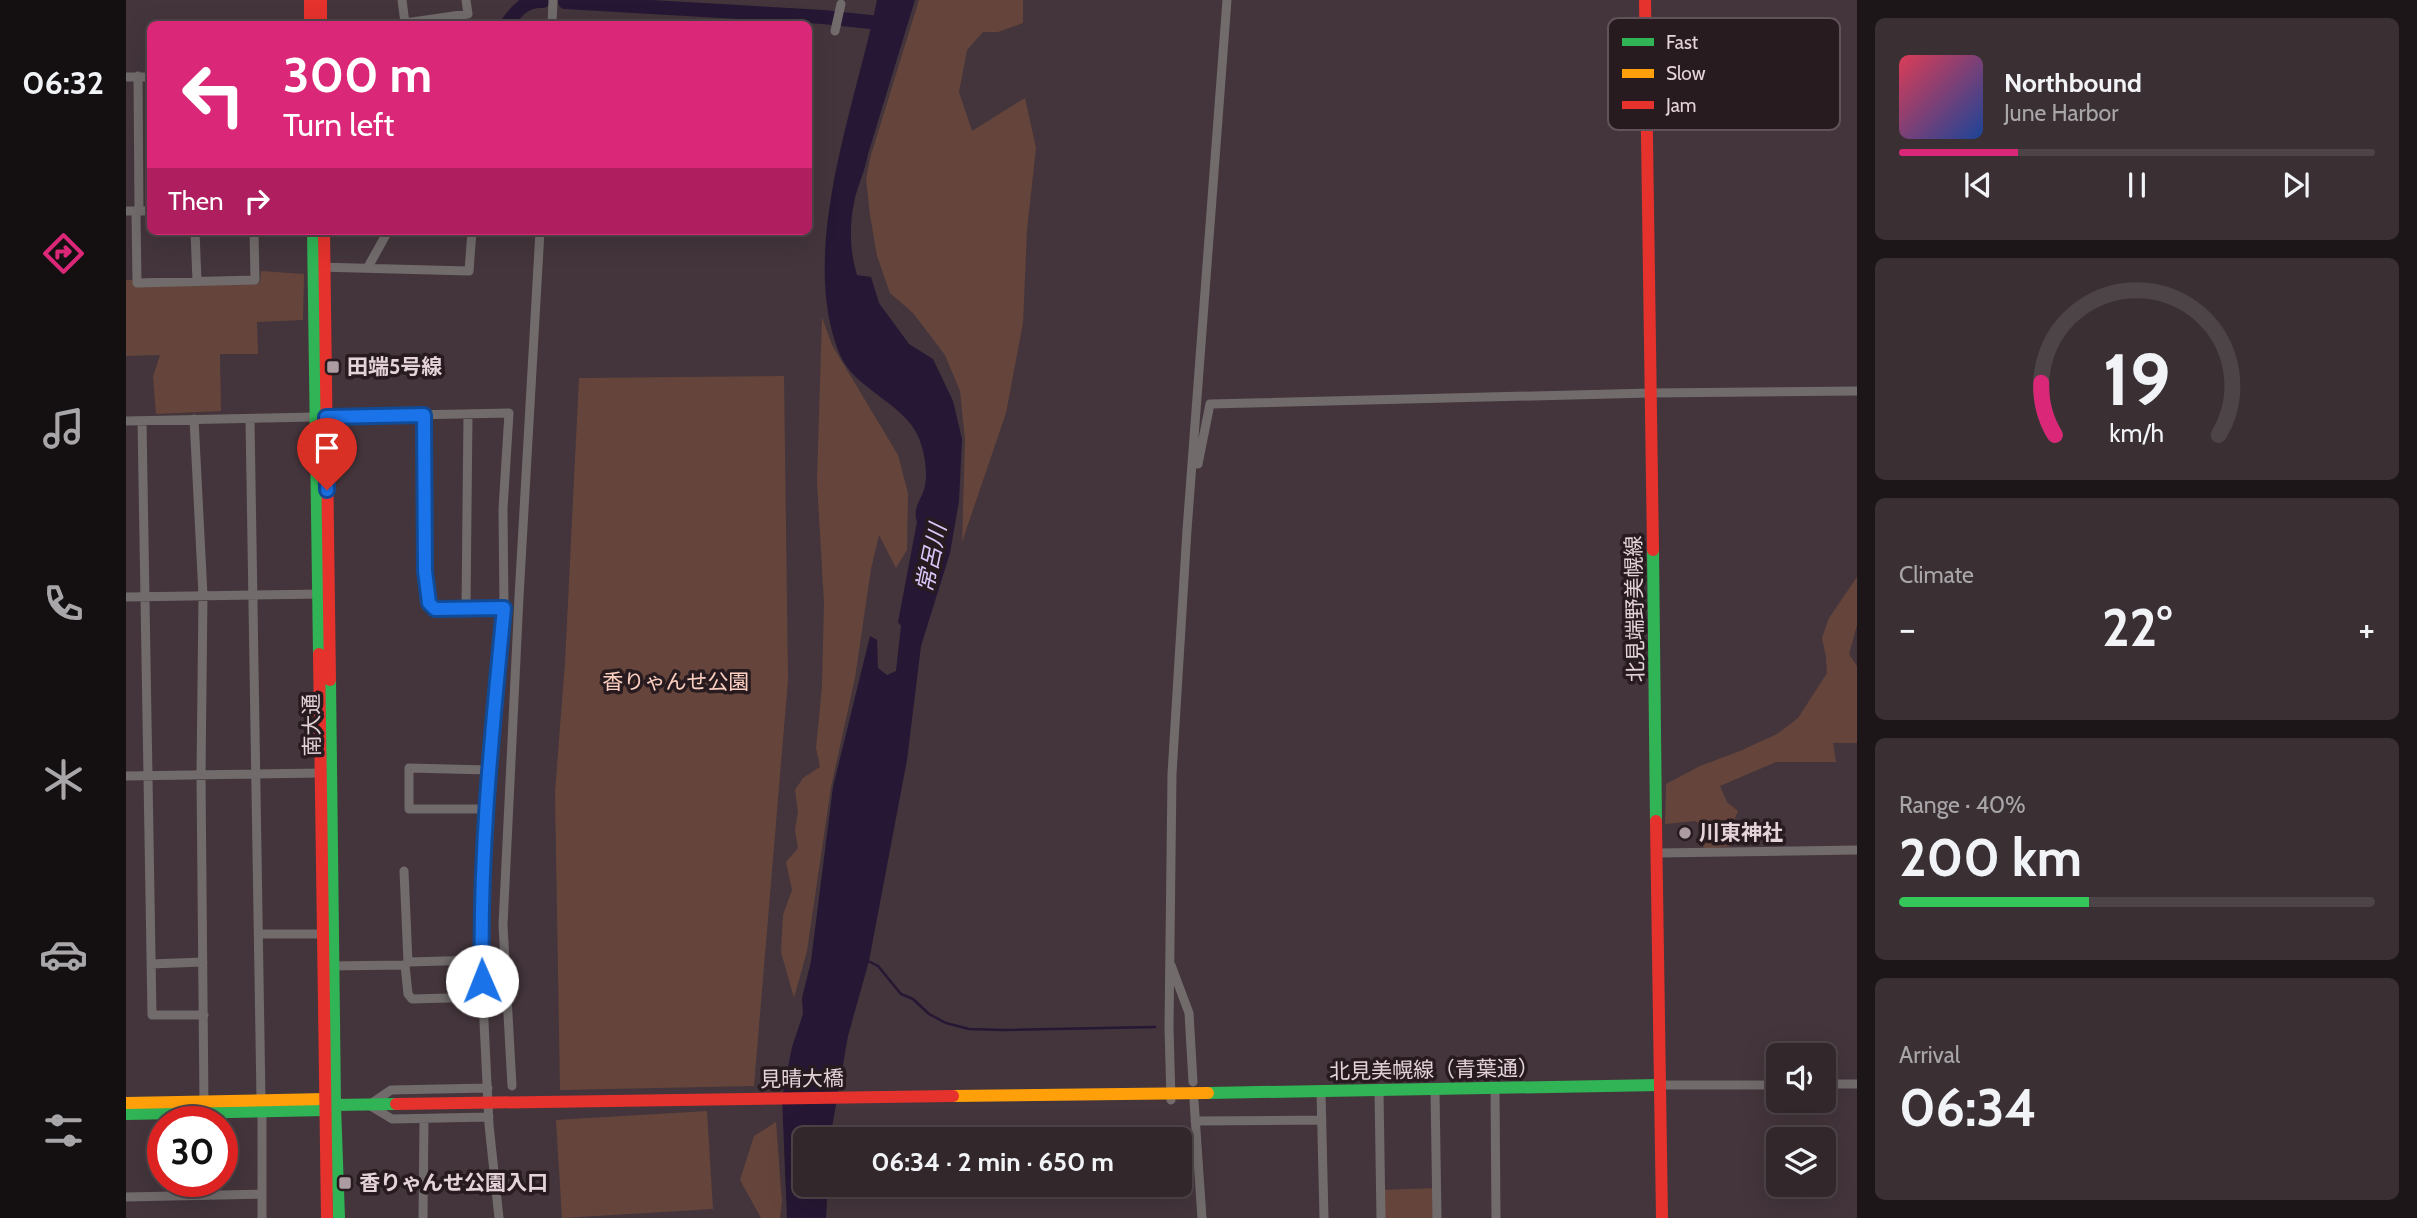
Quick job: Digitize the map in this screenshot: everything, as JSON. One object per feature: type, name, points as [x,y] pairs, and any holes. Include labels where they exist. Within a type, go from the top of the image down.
[{"type":"main road","points":[[310,0],[310,21]]},
{"type":"main road","points":[[321,0],[321,21]]},
{"type":"main road","name":"北見端野美幌線","points":[[1645,0],[1645,18]]},
{"type":"main road","name":"北見端野美幌線","points":[[1647,130],[1662,1218]]},
{"type":"main road","name":"南大通","points":[[314,235],[319,267]]},
{"type":"main road","name":"南大通","points":[[323,235],[319,267],[329,966],[327,1218]]},
{"type":"main road","name":"南大通","points":[[323,594],[321,773],[324,934],[329,966]]},
{"type":"main road","name":"北見美幌線（青葉通）","points":[[1208,1093],[1660,1085]]},
{"type":"main road","name":"見晴大橋","points":[[369,1105],[1208,1093]]},
{"type":"main road","points":[[126,1103],[184,1106]]},
{"type":"main road","name":"南大通","points":[[328,1105],[340,1218]]},
{"type":"main road","points":[[238,1106],[369,1105]]},
{"type":"main road","points":[[126,1114],[147,1112]]},
{"type":"street","points":[[402,0],[405,21]]},
{"type":"street","points":[[419,21],[468,14],[466,0]]},
{"type":"street","points":[[552,21],[553,0]]},
{"type":"street","points":[[1171,1100],[1172,774],[1227,0]]},
{"type":"street","points":[[835,31],[841,4]]},
{"type":"street","points":[[126,76],[147,76]]},
{"type":"street","points":[[138,76],[134,211],[137,283],[255,280],[254,235]]},
{"type":"street","points":[[195,235],[197,281]]},
{"type":"street","points":[[368,267],[386,235]]},
{"type":"street","points":[[319,267],[469,271],[472,235]]},
{"type":"street","points":[[512,1086],[503,925],[540,235]]},
{"type":"street","points":[[1192,471],[1198,464],[1210,404],[1650,393],[1857,391]]},
{"type":"street","points":[[126,421],[509,413],[503,509],[504,608],[488,770],[481,960],[489,1117],[499,1218]]},
{"type":"street","points":[[466,609],[468,414]]},
{"type":"street","points":[[424,415],[425,571],[429,603],[435,609],[504,608]]},
{"type":"street","points":[[194,419],[203,595],[201,775],[204,1106]]},
{"type":"street","points":[[250,419],[262,1218]]},
{"type":"street","points":[[142,421],[152,1015],[204,1015]]},
{"type":"street","points":[[126,597],[323,594]]},
{"type":"street","points":[[487,809],[409,809],[409,768],[488,770]]},
{"type":"street","points":[[126,776],[321,773]]},
{"type":"street","points":[[1657,853],[1857,850]]},
{"type":"street","points":[[404,871],[408,995],[412,999],[483,997]]},
{"type":"street","points":[[259,934],[324,934]]},
{"type":"street","points":[[329,966],[481,960]]},
{"type":"street","points":[[151,964],[203,962]]},
{"type":"street","points":[[1170,963],[1189,1013],[1193,1082]]},
{"type":"street","points":[[1660,1085],[1766,1084]]},
{"type":"street","points":[[1836,1084],[1857,1084]]},
{"type":"street","points":[[488,1088],[391,1090],[369,1105],[392,1119],[489,1117]]},
{"type":"street","points":[[1495,1088],[1496,1218]]},
{"type":"street","points":[[1434,1090],[1437,1218]]},
{"type":"street","points":[[1379,1091],[1381,1218]]},
{"type":"street","points":[[1321,1092],[1324,1218]]},
{"type":"street","points":[[1194,1101],[1202,1218]]},
{"type":"street","points":[[423,1218],[424,1119]]},
{"type":"street","points":[[1195,1121],[1322,1120]]},
{"type":"street","points":[[126,1197],[262,1194]]},
{"type":"green space","points":[[919,0],[1023,0],[1023,23],[998,32],[983,32],[967,50],[959,92],[972,131],[1025,98],[1036,148],[1027,230],[1023,323],[1006,413],[962,542],[965,440],[960,391],[945,355],[913,313],[890,293],[877,256],[866,179]]},
{"type":"green space","points":[[261,271],[304,274],[303,320],[257,322],[258,354],[220,354],[221,411],[156,414],[153,377],[160,355],[126,356],[126,280],[133,280],[133,286],[260,283]]},
{"type":"green space","points":[[822,317],[832,345],[898,455],[908,493],[907,550],[896,568],[879,535],[871,569],[855,678],[831,787],[807,951],[794,998],[781,952],[783,915],[792,890],[786,862],[798,848],[795,790],[803,778],[820,767],[816,748],[822,686],[824,603],[817,481]]},
{"type":"green space","name":"香りゃんせ公園","points":[[784,376],[788,680],[754,1086],[560,1090],[555,792],[565,663],[579,378]]},
{"type":"green space","points":[[1857,577],[1857,625],[1849,654],[1857,666],[1857,743],[1833,743],[1836,762],[1776,762],[1720,786],[1727,802],[1738,811],[1733,823],[1732,846],[1703,849],[1707,828],[1695,821],[1665,824],[1666,784],[1700,766],[1777,734],[1798,718],[1827,673],[1822,638],[1829,618]]},
{"type":"green space","points":[[707,1111],[713,1209],[562,1218],[556,1120]]},
{"type":"green space","points":[[776,1122],[782,1202],[780,1218],[761,1218],[740,1180],[754,1136]]},
{"type":"green space","points":[[1437,1188],[1437,1218],[1381,1218],[1380,1190]]},
{"type":"water","name":"常呂川","points":[[877,0],[915,0],[855,197],[852,212],[852,248],[857,275],[871,277],[879,303],[909,344],[933,359],[953,401],[962,439],[959,501],[950,553],[921,646],[907,760],[869,961],[848,1036],[832,1127],[793,1127],[793,1197],[827,1197],[826,1218],[787,1218],[782,1097],[792,1047],[803,1014],[802,998],[811,961],[833,787],[870,636],[877,640],[878,668],[887,675],[896,671],[901,626],[898,622],[917,522],[917,508],[926,480],[925,460],[917,434],[901,413],[847,367],[840,355],[828,314],[825,271],[827,225],[834,178]]},
{"type":"waterway","points":[[509,21],[522,7],[531,2],[543,1]]},
{"type":"waterway","points":[[565,2],[823,17],[889,24]]},
{"type":"waterway","points":[[868,961],[878,966],[901,994],[913,999],[929,1014],[946,1023],[969,1029],[1155,1027]]},
{"type":"traffic: fast","points":[[313,235],[319,654]]},
{"type":"traffic: fast","points":[[1653,550],[1656,821]]},
{"type":"traffic: fast","points":[[330,680],[335,1105],[339,1218]]},
{"type":"traffic: fast","points":[[1208,1093],[1660,1085]]},
{"type":"traffic: fast","points":[[126,1114],[325,1110],[335,1105],[396,1104]]},
{"type":"traffic: slow","points":[[953,1096],[1208,1093]]},
{"type":"traffic: slow","points":[[126,1103],[325,1099]]},
{"type":"traffic: jam","points":[[310,0],[310,21]]},
{"type":"traffic: jam","points":[[321,0],[321,21]]},
{"type":"traffic: jam","points":[[1645,0],[1645,18]]},
{"type":"traffic: jam","points":[[1647,130],[1653,550]]},
{"type":"traffic: jam","points":[[324,235],[330,680]]},
{"type":"traffic: jam","points":[[319,654],[327,1218]]},
{"type":"traffic: jam","points":[[1656,821],[1662,1218]]},
{"type":"traffic: jam","points":[[396,1104],[953,1096]]},
{"type":"place","name":"田端5号線","points":[[333,367]]},
{"type":"place","name":"川東神社","points":[[1685,833]]},
{"type":"place","name":"香りゃんせ公園入口","points":[[345,1183]]},
{"type":"route","points":[[327,490],[326,417],[424,415],[425,571],[429,603],[435,609],[504,608],[488,770],[482,888],[482,981]]}]
